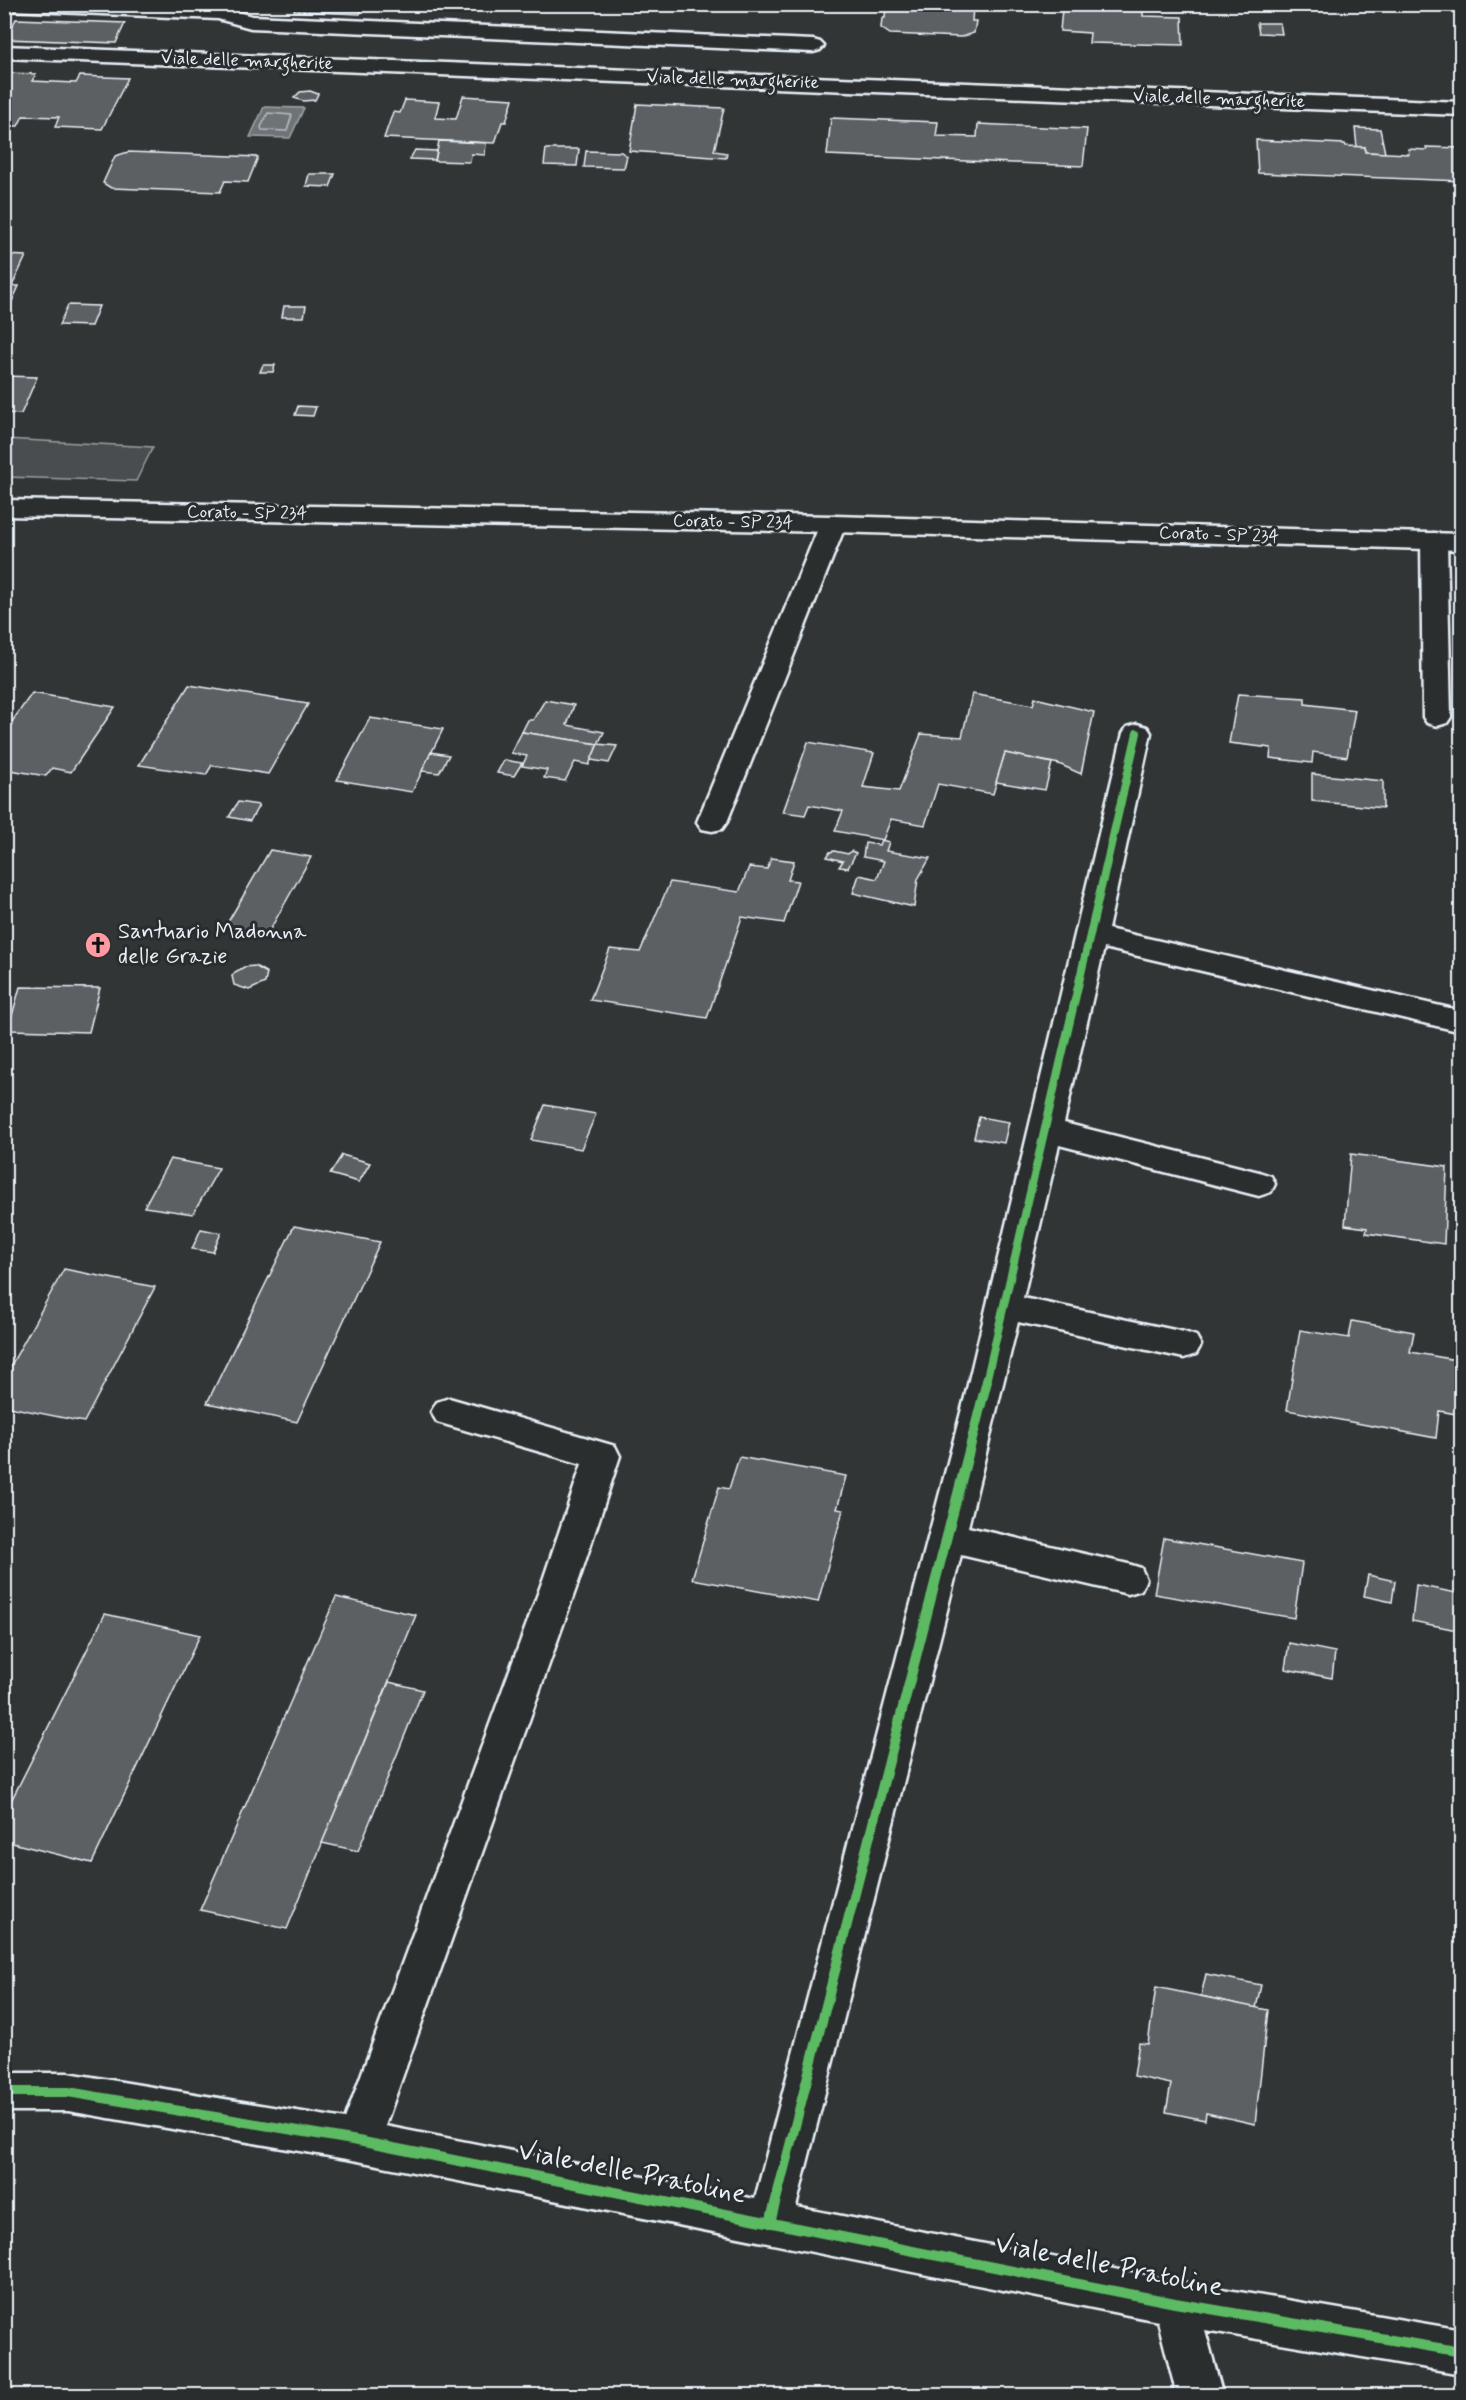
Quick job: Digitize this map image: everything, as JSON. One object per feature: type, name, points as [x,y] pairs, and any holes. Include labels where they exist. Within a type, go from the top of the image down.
[{"type":"street","points":[[9,4],[219,13],[251,22],[813,46]]},
{"type":"street","name":"Viale delle margherite","points":[[4,52],[1461,109]]},
{"type":"street","name":"Corato - SP 234","points":[[4,508],[833,524],[1461,542]]},
{"type":"street","points":[[712,822],[833,524]]},
{"type":"street","points":[[1434,541],[1437,717]]},
{"type":"street","points":[[770,2223],[1004,1306],[1092,935],[1137,733]]},
{"type":"street","points":[[1092,935],[1461,1022]]},
{"type":"street","points":[[1046,1130],[1258,1184]]},
{"type":"street","points":[[1004,1306],[1184,1345]]},
{"type":"street","points":[[358,2141],[562,1577],[602,1455],[449,1412]]},
{"type":"street","points":[[946,1537],[1128,1579]]},
{"type":"street","name":"Viale delle Pratoline","points":[[4,2092],[68,2092],[358,2141],[1175,2303],[1461,2352]]},
{"type":"street","points":[[1175,2303],[1200,2396]]},
{"type":"shaded area","points":[[4,439],[153,447],[136,481],[5,477]]},
{"type":"water","points":[[264,107],[304,108],[290,138],[250,137]]},
{"type":"building","points":[[278,4],[364,4],[360,14],[294,11],[295,8]]},
{"type":"building","points":[[886,4],[973,7],[972,21],[976,21],[974,33],[961,37],[890,34],[881,28],[882,18],[885,18]]},
{"type":"building","points":[[1403,4],[1455,4],[1456,12],[1404,9]]},
{"type":"building","points":[[1062,9],[1143,11],[1143,16],[1182,17],[1183,45],[1089,43],[1090,33],[1060,31]]},
{"type":"building","points":[[16,19],[125,23],[116,43],[5,39]]},
{"type":"building","points":[[1257,23],[1280,23],[1282,34],[1259,33]]},
{"type":"building","points":[[4,73],[36,74],[32,81],[76,83],[80,76],[128,78],[102,129],[55,127],[59,117],[23,116],[18,126],[4,126]]},
{"type":"building","points":[[310,91],[318,94],[315,100],[303,101],[294,98],[300,92]]},
{"type":"building","points":[[463,96],[513,99],[506,122],[502,122],[495,143],[384,138],[393,112],[400,113],[405,100],[439,102],[435,118],[456,119]]},
{"type":"building","points":[[637,104],[724,108],[714,151],[727,153],[726,158],[629,151]]},
{"type":"building","points":[[831,118],[938,122],[936,136],[977,137],[978,124],[1087,129],[1083,166],[827,155]]},
{"type":"building","points":[[1355,128],[1380,129],[1385,153],[1365,152],[1365,147],[1357,147]]},
{"type":"building","points":[[1256,140],[1345,144],[1346,146],[1365,147],[1365,152],[1409,154],[1408,149],[1462,148],[1462,181],[1258,173]]},
{"type":"building","points":[[439,141],[486,143],[485,155],[471,154],[470,162],[435,161]]},
{"type":"building","points":[[546,149],[579,149],[577,166],[544,165]]},
{"type":"building","points":[[415,150],[437,151],[435,160],[410,159]]},
{"type":"building","points":[[586,151],[621,152],[627,156],[624,168],[584,167]]},
{"type":"building","points":[[128,152],[258,157],[248,182],[225,181],[220,192],[111,188],[103,183],[115,156]]},
{"type":"building","points":[[309,174],[335,174],[330,187],[306,186]]},
{"type":"building","points":[[4,255],[26,256],[12,286],[19,286],[4,319]]},
{"type":"building","points":[[68,305],[99,306],[91,326],[59,325]]},
{"type":"building","points":[[284,306],[306,306],[304,317],[282,317]]},
{"type":"building","points":[[263,365],[275,365],[273,372],[260,372]]},
{"type":"building","points":[[4,376],[37,377],[21,414],[4,413]]},
{"type":"building","points":[[298,406],[316,407],[313,416],[295,415]]},
{"type":"building","points":[[189,685],[308,704],[268,774],[212,765],[206,775],[139,765]]},
{"type":"building","points":[[32,693],[115,707],[71,772],[52,768],[46,776],[4,769],[4,733]]},
{"type":"building","points":[[972,694],[1033,705],[1035,698],[1094,712],[1081,774],[1059,764],[1005,753],[993,794],[938,784],[925,825],[891,819],[883,840],[835,831],[843,811],[809,805],[805,815],[783,812],[808,742],[874,753],[863,787],[899,791],[921,734],[962,737]]},
{"type":"building","points":[[1238,694],[1305,698],[1305,704],[1355,710],[1347,757],[1313,752],[1312,763],[1270,758],[1271,748],[1229,743]]},
{"type":"building","points":[[545,700],[574,705],[567,725],[604,732],[598,744],[522,732],[528,720],[533,720]]},
{"type":"building","points":[[370,718],[443,729],[412,792],[337,780]]},
{"type":"building","points":[[522,732],[598,744],[589,765],[575,762],[565,781],[544,778],[547,770],[522,766],[527,756],[511,753]]},
{"type":"building","points":[[598,744],[617,746],[609,763],[591,760]]},
{"type":"building","points":[[431,752],[449,755],[439,773],[422,771]]},
{"type":"building","points":[[1005,753],[1052,763],[1045,790],[996,782]]},
{"type":"building","points":[[504,760],[522,763],[514,776],[497,773]]},
{"type":"building","points":[[1312,774],[1383,781],[1383,808],[1312,801]]},
{"type":"building","points":[[238,802],[259,805],[250,821],[229,817]]},
{"type":"building","points":[[881,840],[889,842],[886,851],[930,858],[918,879],[914,907],[853,893],[859,875],[877,879],[884,861],[863,857],[865,843],[879,845]]},
{"type":"building","points":[[270,850],[311,857],[267,935],[225,927]]},
{"type":"building","points":[[830,852],[856,853],[848,868],[839,867],[843,861],[827,857]]},
{"type":"building","points":[[771,858],[794,861],[788,880],[798,881],[784,923],[742,917],[707,1018],[590,1000],[610,949],[640,952],[670,882],[739,892],[749,867],[767,869]]},
{"type":"building","points":[[255,966],[267,973],[265,983],[249,990],[234,985],[232,976],[235,972],[244,967]]},
{"type":"building","points":[[20,987],[100,988],[89,1032],[8,1030]]},
{"type":"building","points":[[545,1105],[596,1114],[581,1149],[531,1140]]},
{"type":"building","points":[[979,1117],[1009,1122],[1004,1143],[974,1138]]},
{"type":"building","points":[[1351,1154],[1447,1167],[1444,1244],[1366,1233],[1367,1228],[1345,1225]]},
{"type":"building","points":[[342,1155],[370,1163],[359,1182],[330,1174]]},
{"type":"building","points":[[170,1159],[219,1168],[193,1214],[144,1207]]},
{"type":"building","points":[[294,1226],[380,1242],[297,1422],[207,1403]]},
{"type":"building","points":[[201,1229],[221,1233],[213,1252],[192,1249]]},
{"type":"building","points":[[64,1269],[155,1287],[84,1422],[4,1406],[4,1378]]},
{"type":"building","points":[[1352,1321],[1414,1332],[1410,1352],[1462,1361],[1462,1415],[1439,1411],[1436,1438],[1287,1410],[1300,1330],[1349,1338]]},
{"type":"building","points":[[739,1457],[846,1476],[837,1509],[843,1510],[818,1602],[692,1579],[719,1487],[729,1489]]},
{"type":"building","points":[[1164,1538],[1302,1563],[1294,1618],[1154,1594]]},
{"type":"building","points":[[1368,1575],[1395,1581],[1392,1602],[1364,1596]]},
{"type":"building","points":[[1416,1585],[1462,1594],[1462,1631],[1412,1621]]},
{"type":"building","points":[[336,1597],[416,1615],[287,1929],[200,1910]]},
{"type":"building","points":[[105,1614],[200,1635],[92,1863],[4,1841],[4,1815]]},
{"type":"building","points":[[1289,1643],[1335,1652],[1332,1678],[1285,1669]]},
{"type":"building","points":[[389,1682],[423,1690],[358,1851],[322,1843]]},
{"type":"building","points":[[1206,1974],[1261,1985],[1256,2008],[1201,1996]]},
{"type":"building","points":[[1156,1987],[1268,2010],[1255,2124],[1206,2113],[1205,2120],[1166,2112],[1171,2084],[1134,2076],[1139,2043],[1148,2044]]},
{"type":"cycle path","points":[[770,2223],[983,1397],[1092,935],[1137,733]]},
{"type":"cycle path","points":[[4,2092],[68,2092],[358,2141],[1175,2303],[1462,2352]]},
{"type":"place","name":"Santuario Madonna delle Grazie","points":[[98,945]]}]
